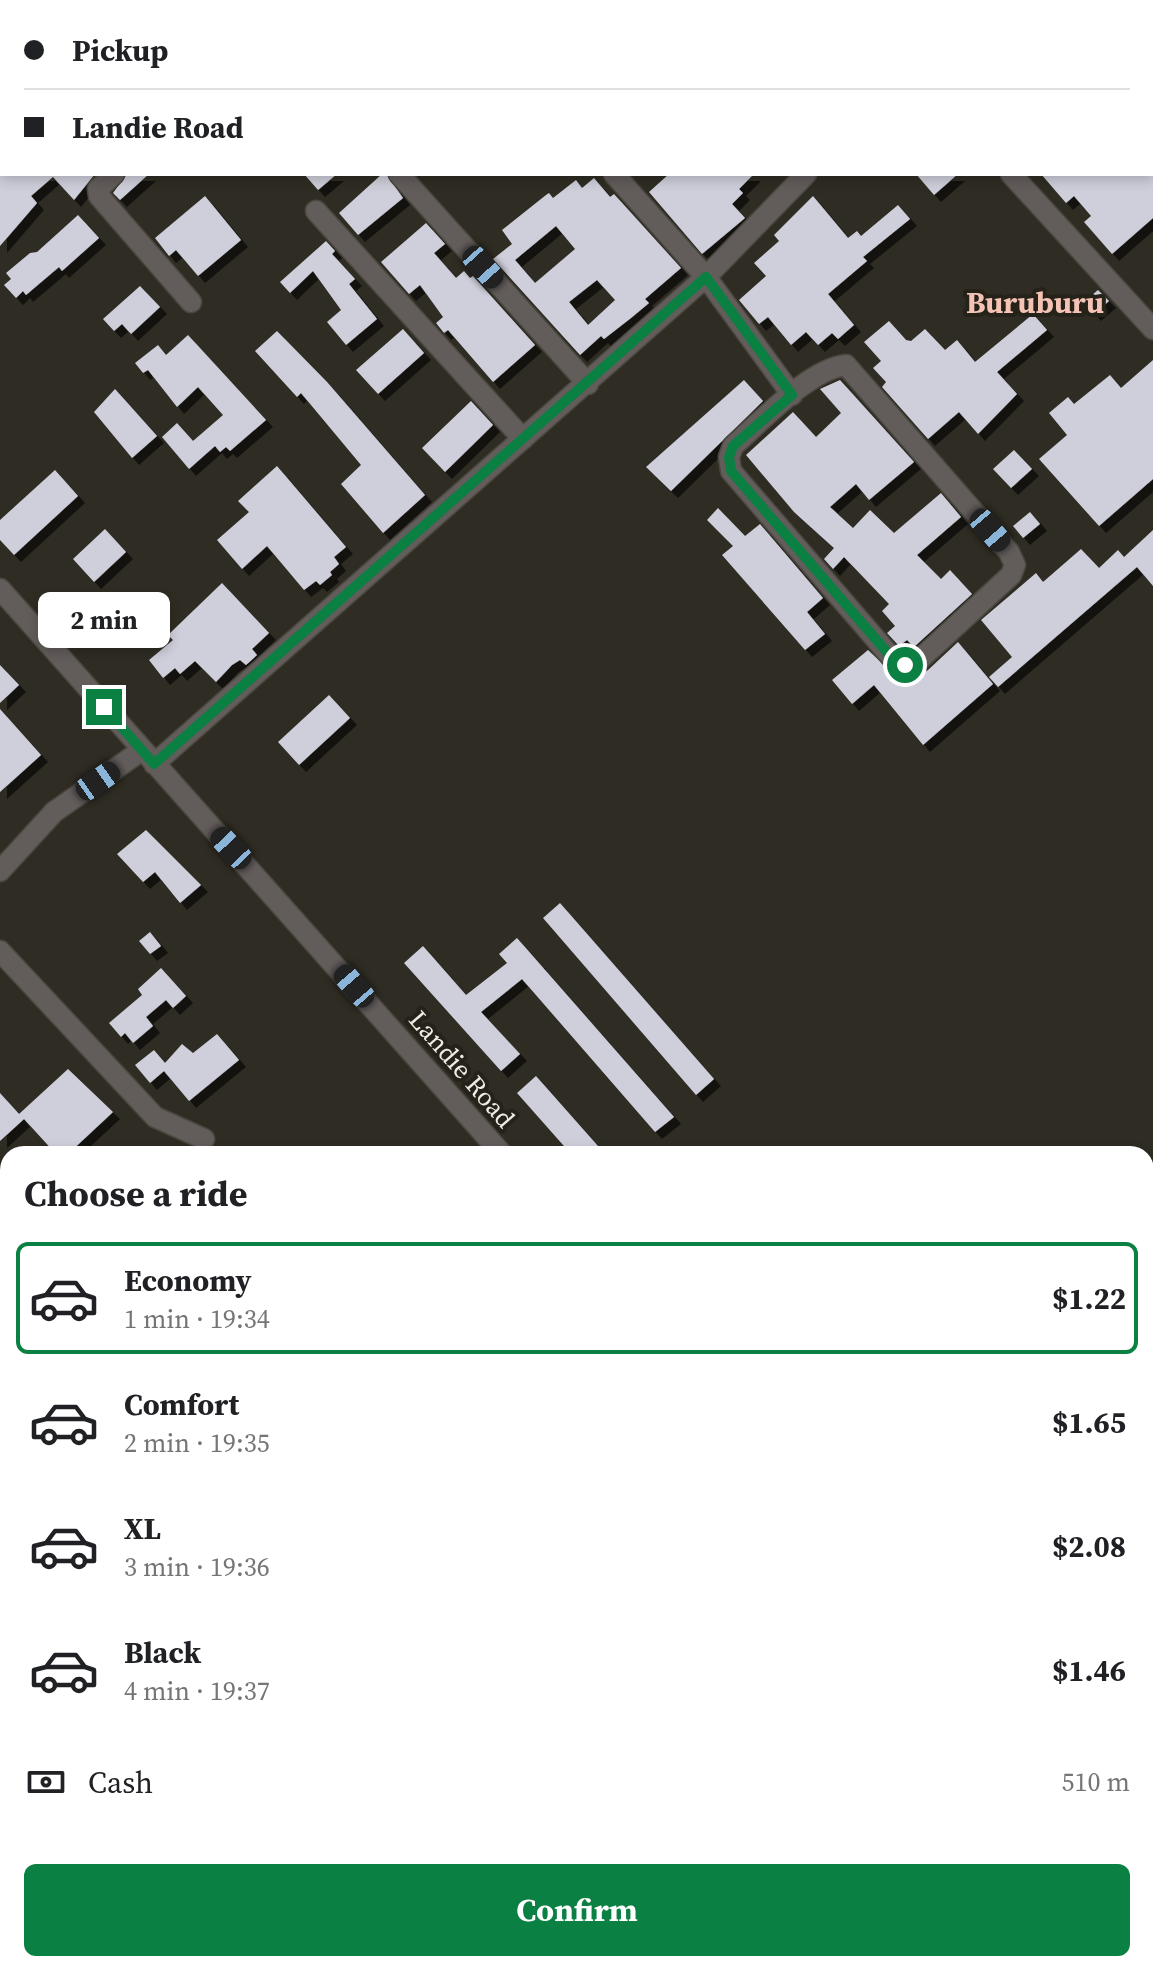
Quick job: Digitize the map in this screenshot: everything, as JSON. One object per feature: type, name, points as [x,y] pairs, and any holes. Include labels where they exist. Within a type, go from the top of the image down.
[{"type":"street","points":[[112,176],[98,189],[99,196],[191,302]]},
{"type":"street","points":[[401,176],[588,384]]},
{"type":"street","points":[[616,176],[706,277],[792,395]]},
{"type":"street","points":[[0,871],[54,812],[148,757],[588,384],[706,277],[804,176]]},
{"type":"street","points":[[1013,176],[1153,329]]},
{"type":"street","points":[[316,211],[523,439]]},
{"type":"street","points":[[846,365],[1009,552],[1015,565],[1011,575],[919,660],[905,665],[892,658],[731,471],[729,457],[733,446],[792,395],[831,367],[846,365]]},
{"type":"street","name":"Landie Road","points":[[0,589],[495,1146]]},
{"type":"street","points":[[0,951],[155,1117],[204,1139]]},
{"type":"building","points":[[0,176],[93,176],[74,200],[53,177],[31,196],[37,203],[0,246]]},
{"type":"building","points":[[126,176],[147,176],[120,200],[113,193]]},
{"type":"building","points":[[306,176],[335,176],[318,190]]},
{"type":"building","points":[[380,176],[387,176],[403,198],[358,235],[339,213]]},
{"type":"building","points":[[667,176],[752,176],[739,189],[743,193],[732,204],[745,218],[702,254],[649,192]]},
{"type":"building","points":[[918,176],[956,176],[934,195]]},
{"type":"building","points":[[1043,176],[1153,176],[1153,218],[1112,254],[1084,222],[1091,216],[1074,196],[1066,203]]},
{"type":"building","points":[[594,178],[610,197],[614,194],[681,268],[645,299],[649,303],[604,339],[601,336],[580,355],[493,259],[512,244],[502,230],[549,193],[553,198],[576,180],[582,188]],"holes":[[[556,226],[575,249],[535,283],[515,260]],[[597,280],[615,300],[588,325],[569,302]]]},
{"type":"building","points":[[205,196],[241,240],[198,276],[176,250],[169,256],[155,238]]},
{"type":"building","points":[[813,196],[848,238],[857,231],[861,236],[898,205],[910,219],[863,257],[867,261],[828,294],[854,325],[838,339],[832,333],[818,345],[806,332],[791,345],[768,317],[759,324],[739,300],[766,276],[754,263],[779,241],[774,235]]},
{"type":"building","points":[[78,215],[99,238],[62,271],[59,267],[26,295],[23,291],[16,298],[4,285],[11,279],[6,273],[30,253],[37,252]]},
{"type":"building","points":[[426,223],[445,244],[434,253],[456,278],[464,271],[470,278],[473,276],[535,345],[493,382],[448,330],[444,333],[436,323],[443,317],[420,285],[409,294],[381,262]]},
{"type":"building","points":[[326,241],[335,251],[332,254],[355,279],[349,284],[377,319],[346,345],[327,322],[341,310],[313,271],[290,293],[280,282]]},
{"type":"building","points":[[140,286],[160,307],[131,334],[122,324],[114,331],[103,319]]},
{"type":"building","points":[[1098,290],[1109,301],[1094,314],[1084,302]]},
{"type":"building","points":[[1033,314],[1047,330],[997,372],[1017,394],[978,434],[959,412],[928,439],[882,387],[886,382],[873,368],[881,361],[864,342],[889,321],[906,340],[911,341],[925,329],[945,350],[957,340],[975,362]]},
{"type":"building","points":[[403,329],[424,353],[378,394],[356,370]]},
{"type":"building","points":[[277,331],[327,382],[425,495],[383,533],[341,484],[361,465],[301,393],[297,397],[255,351]]},
{"type":"building","points":[[188,335],[266,420],[230,451],[226,447],[220,452],[215,446],[189,469],[162,437],[177,423],[193,441],[223,415],[198,387],[177,407],[148,370],[143,373],[135,363],[158,345],[166,355]]},
{"type":"building","points":[[1153,360],[1153,479],[1099,526],[1039,459],[1067,435],[1049,413],[1068,397],[1074,404],[1110,375],[1121,388]]},
{"type":"building","points":[[744,380],[763,401],[671,491],[646,467]]},
{"type":"building","points":[[840,380],[914,462],[869,500],[856,484],[830,507],[853,528],[870,510],[894,533],[941,493],[961,517],[917,555],[941,579],[950,570],[972,594],[914,647],[907,640],[899,646],[887,633],[895,626],[882,611],[889,604],[844,557],[833,569],[824,559],[834,548],[794,512],[746,455],[793,412],[816,437],[841,413],[820,389]]},
{"type":"building","points":[[115,389],[157,436],[132,458],[94,412]]},
{"type":"building","points":[[471,401],[493,425],[445,472],[422,448]]},
{"type":"building","points":[[1014,450],[1032,469],[1011,488],[993,469]]},
{"type":"building","points":[[277,466],[346,547],[334,557],[339,564],[330,572],[332,575],[320,585],[316,581],[304,590],[267,546],[242,569],[217,540],[249,512],[238,501]]},
{"type":"building","points":[[55,470],[78,496],[14,555],[0,540],[0,520]]},
{"type":"building","points":[[718,508],[745,536],[760,524],[823,598],[807,612],[825,634],[805,650],[722,555],[733,546],[707,520]]},
{"type":"building","points":[[1030,512],[1040,524],[1023,538],[1013,526]]},
{"type":"building","points":[[105,529],[126,552],[94,582],[73,559]]},
{"type":"building","points":[[1153,530],[1153,586],[1137,567],[998,687],[989,677],[1012,657],[981,620],[1036,573],[1043,582],[1081,549],[1099,568],[1118,550],[1124,557]]},
{"type":"building","points":[[222,583],[269,633],[252,649],[257,655],[246,665],[240,660],[232,665],[216,682],[195,661],[180,674],[175,668],[163,678],[149,660],[173,640],[168,635]]},
{"type":"building","points":[[958,642],[993,684],[923,745],[874,685],[852,704],[832,680],[868,650],[905,685],[928,670]]},
{"type":"building","points":[[0,665],[19,685],[0,703]]},
{"type":"building","points":[[329,695],[350,718],[299,765],[278,742]]},
{"type":"building","points":[[0,709],[41,755],[0,792]]},
{"type":"building","points":[[146,830],[201,885],[180,903],[155,872],[143,882],[117,854]]},
{"type":"building","points":[[560,903],[714,1079],[696,1095],[543,918]]},
{"type":"building","points":[[150,932],[161,946],[150,954],[139,941]]},
{"type":"building","points":[[517,938],[674,1117],[655,1132],[522,979],[481,1012],[520,1054],[501,1071],[404,963],[423,946],[466,995],[507,963],[499,954]]},
{"type":"building","points":[[161,968],[186,996],[173,1008],[166,1000],[146,1017],[153,1026],[133,1043],[125,1033],[121,1037],[109,1023],[142,995],[138,989]]},
{"type":"building","points":[[217,1034],[239,1060],[189,1101],[164,1071],[150,1083],[135,1065],[154,1050],[165,1063],[182,1044],[193,1053]]},
{"type":"building","points":[[68,1069],[113,1112],[77,1146],[49,1146],[24,1119],[0,1141],[0,1093],[19,1114]]},
{"type":"building","points":[[536,1076],[598,1146],[564,1146],[517,1093]]},
{"type":"district","name":"Buruburu","points":[[1035,302]]},
{"type":"route","points":[[104,707],[154,764],[706,277],[792,395],[733,446],[729,457],[731,471],[892,658],[905,665]]}]
